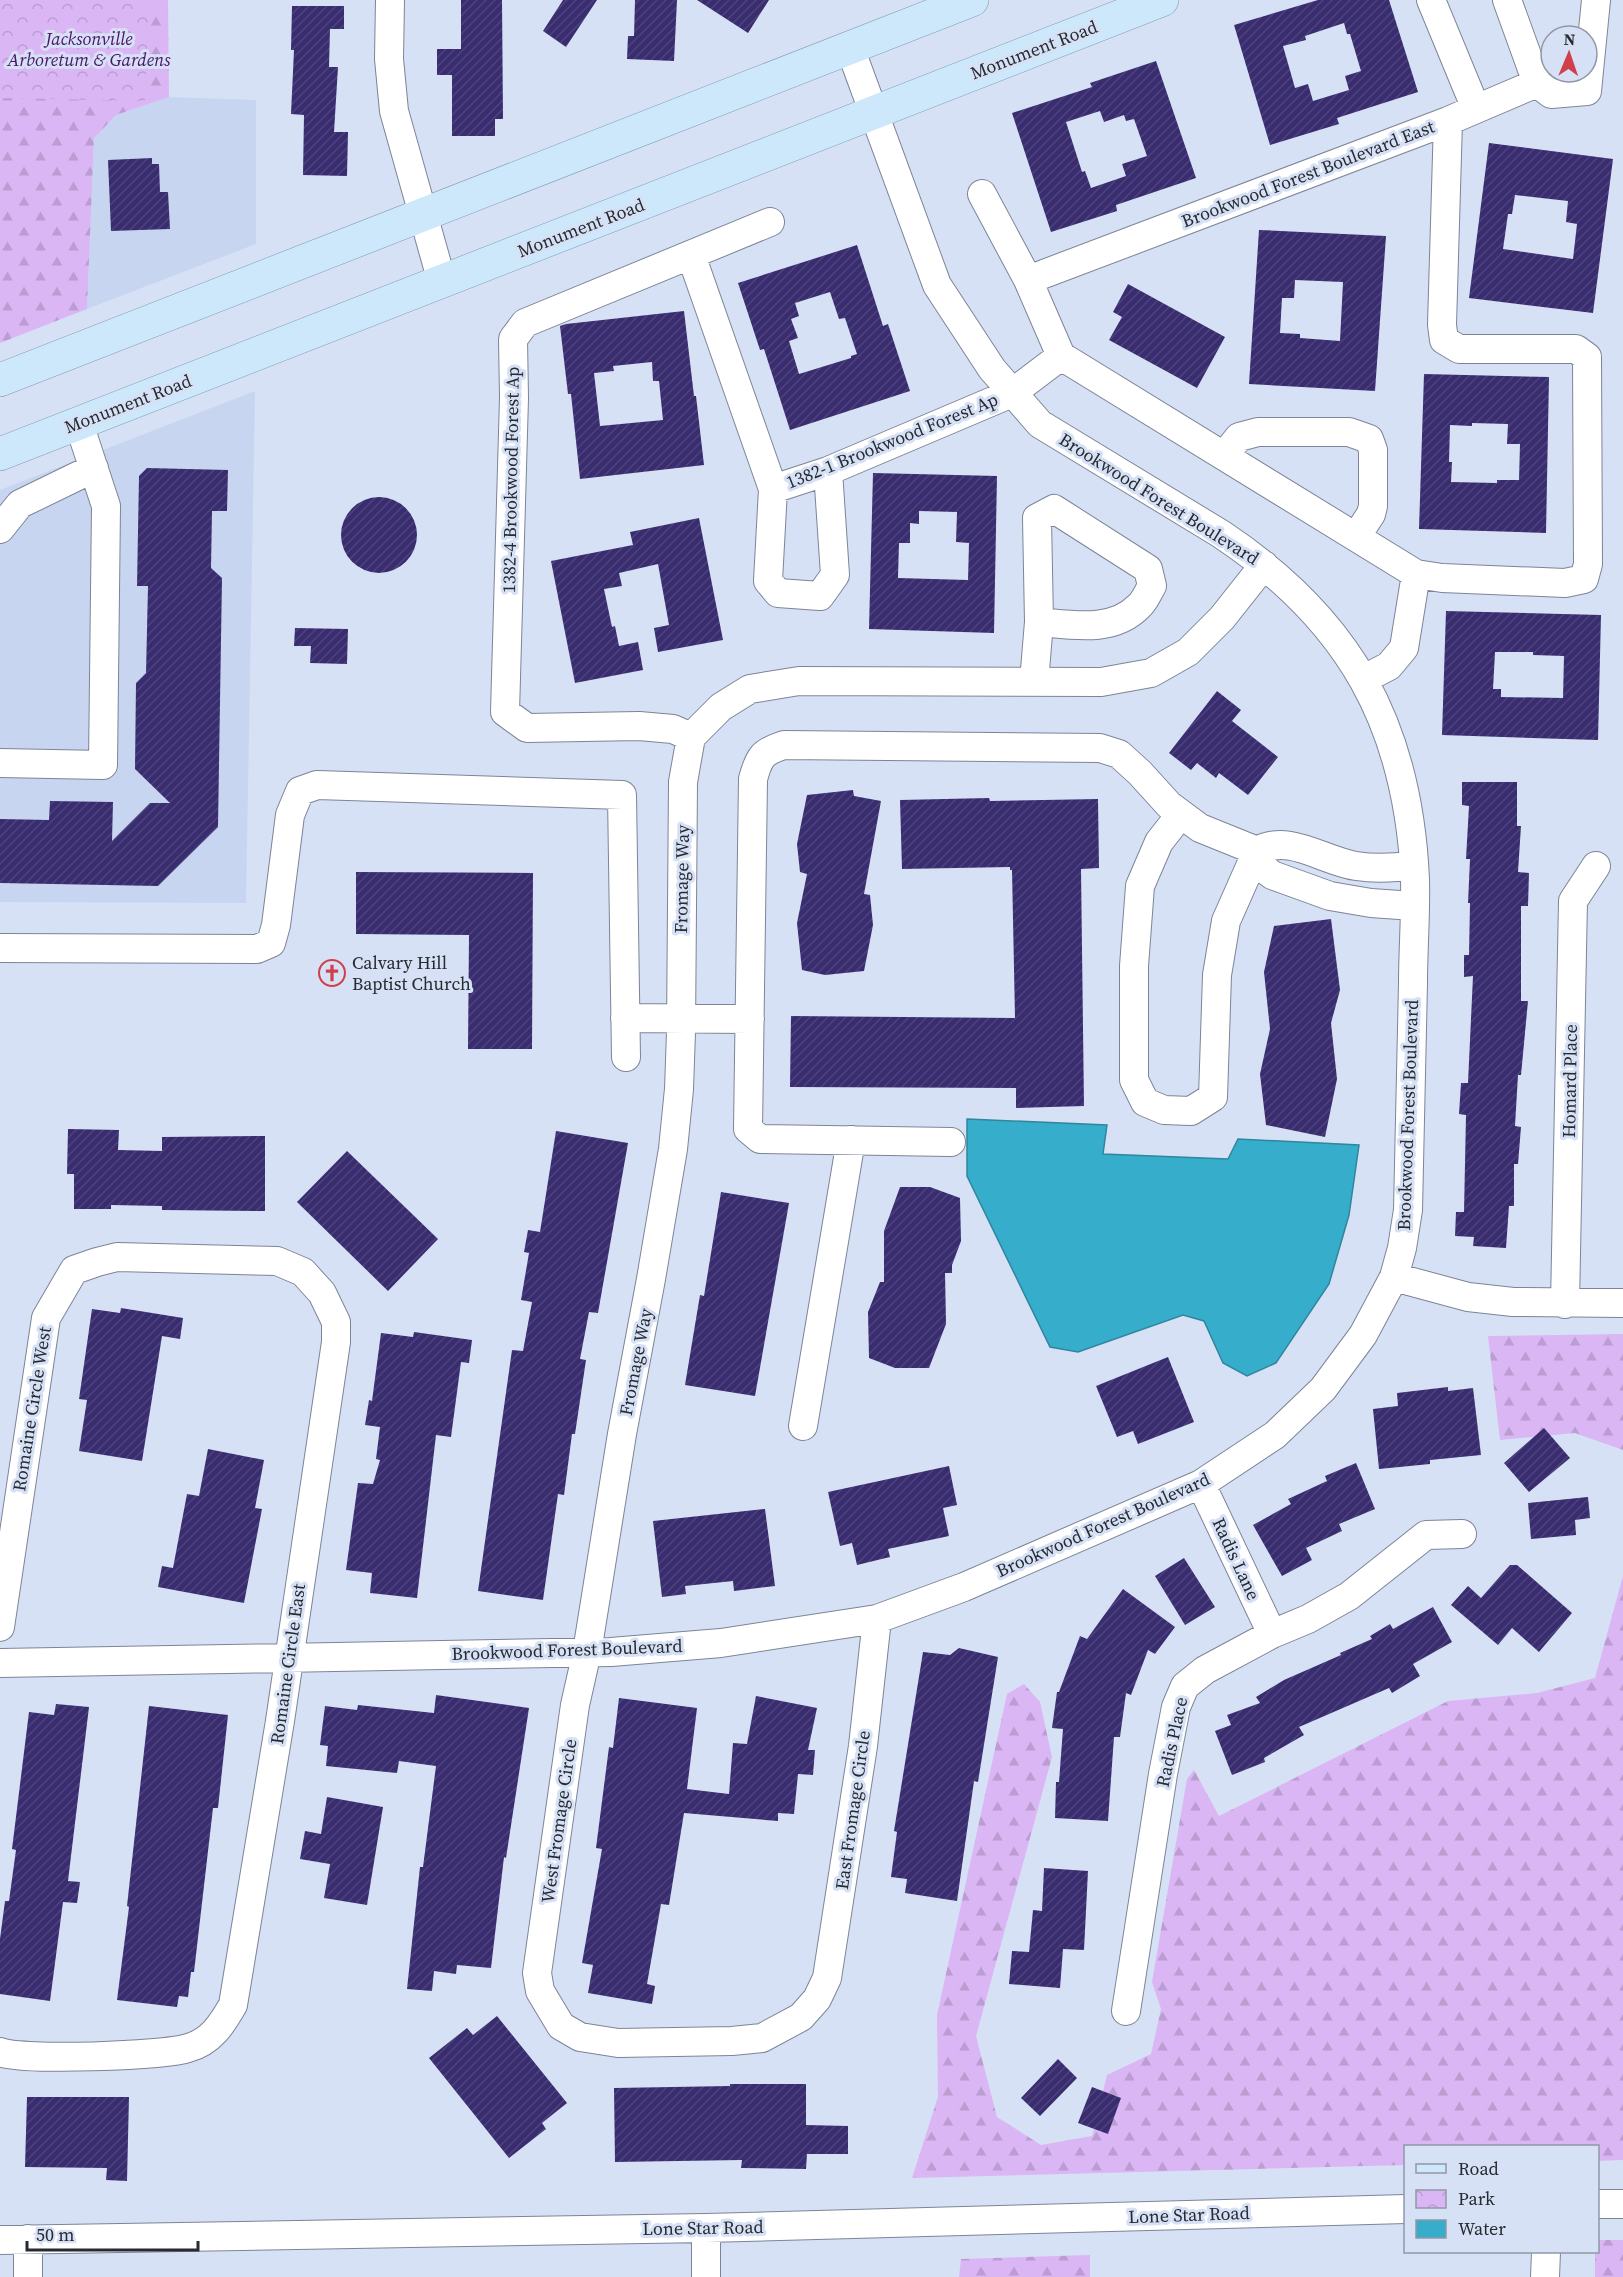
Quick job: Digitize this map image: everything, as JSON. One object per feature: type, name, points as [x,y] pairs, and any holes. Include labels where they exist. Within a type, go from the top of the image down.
[{"type":"main road","points":[[0,380],[972,0]]},
{"type":"main road","name":"Monument Road","points":[[0,454],[1162,0]]},
{"type":"street","points":[[390,0],[389,59],[394,111],[442,282]]},
{"type":"street","points":[[1431,0],[1476,110]]},
{"type":"street","points":[[1507,0],[1537,83],[1551,94],[1587,91],[1596,0]]},
{"type":"street","name":"Brookwood Forest Boulevard","points":[[0,1663],[611,1652],[722,1643],[877,1619],[964,1587],[1201,1484],[1275,1435],[1323,1389],[1363,1335],[1394,1277],[1402,1248],[1408,1210],[1414,906],[1408,809],[1396,756],[1381,714],[1364,679],[1336,638],[1292,590],[1264,565],[1221,534],[1040,424],[992,369],[937,285],[850,48]]},
{"type":"street","points":[[1448,121],[1537,83]]},
{"type":"street","name":"Brookwood Forest Boulevard East","points":[[1028,280],[1448,121],[1442,326],[1444,340],[1459,350],[1576,349],[1587,357],[1588,564],[1584,579],[1565,583],[1442,578],[1416,574],[1061,356]]},
{"type":"street","points":[[982,194],[1028,280],[1061,356]]},
{"type":"street","name":"1382-4 Brookwood Forest Ap","points":[[691,737],[674,729],[639,726],[527,728],[505,712],[513,339],[525,323],[770,222]]},
{"type":"street","points":[[691,255],[773,489],[768,581],[778,593],[820,596],[836,575],[828,471]]},
{"type":"street","name":"1382-1 Brookwood Forest Ap","points":[[773,489],[828,471],[1012,393],[1061,356]]},
{"type":"street","points":[[0,763],[103,765],[106,506],[79,424]]},
{"type":"street","points":[[1224,456],[1239,436],[1258,432],[1349,432],[1369,439],[1373,450],[1373,506],[1371,514],[1356,537]]},
{"type":"street","points":[[0,529],[20,504],[94,468]]},
{"type":"street","points":[[1034,682],[1039,622],[1037,518],[1054,509],[1148,569],[1152,586],[1139,606],[1114,622],[1088,627],[1039,622]]},
{"type":"street","points":[[691,737],[721,707],[750,689],[799,681],[1101,682],[1151,673],[1188,652],[1222,618],[1264,565]]},
{"type":"street","points":[[1364,679],[1389,666],[1404,648],[1416,574]]},
{"type":"street","name":"Fromage Way","points":[[586,1652],[673,1149],[679,1089],[681,1020],[683,782],[691,737]]},
{"type":"street","points":[[951,1142],[760,1139],[748,1129],[753,779],[758,762],[767,751],[784,745],[1100,748],[1119,754],[1169,805],[1200,828],[1257,851]]},
{"type":"street","points":[[0,948],[257,949],[271,943],[276,925],[290,815],[300,791],[317,785],[622,795],[626,1057]]},
{"type":"street","points":[[1181,814],[1159,842],[1140,886],[1134,966],[1134,1080],[1145,1102],[1164,1110],[1191,1111],[1213,1097],[1216,975],[1226,921],[1257,851],[1266,846],[1282,843],[1358,866],[1413,865]]},
{"type":"street","points":[[1257,851],[1262,867],[1272,876],[1317,892],[1371,903],[1414,906]]},
{"type":"street","points":[[1317,892],[1326,858]]},
{"type":"street","name":"Homard Place","points":[[1565,1304],[1573,901],[1596,866]]},
{"type":"street","points":[[625,1018],[750,1019]]},
{"type":"street","points":[[803,1426],[851,1140]]},
{"type":"street","name":"Romaine Circle West","points":[[0,1627],[46,1318],[74,1270],[117,1257],[277,1261],[303,1272],[322,1293],[336,1322]]},
{"type":"street","points":[[1394,1277],[1468,1297],[1513,1302],[1623,1303]]},
{"type":"street","name":"Romaine Circle East","points":[[0,2052],[8,2055],[52,2056],[167,2052],[189,2048],[210,2038],[234,2005],[280,1721],[336,1342],[336,1322]]},
{"type":"street","name":"Radis Lane","points":[[1201,1484],[1272,1634]]},
{"type":"street","name":"Radis Place","points":[[1126,2011],[1176,1707],[1185,1686],[1205,1670],[1272,1634],[1308,1619],[1348,1596],[1426,1535],[1462,1534]]},
{"type":"street","name":"East Fromage Circle","points":[[540,1991],[561,2026],[580,2037],[618,2043],[732,2041],[762,2038],[801,2018],[816,1999],[827,1978],[863,1746],[877,1619]]},
{"type":"street","name":"West Fromage Circle","points":[[540,1991],[537,1973],[574,1717],[586,1652]]},
{"type":"street","points":[[1599,2204],[1623,2204]]},
{"type":"street","name":"Lone Star Road","points":[[0,2240],[706,2228],[1404,2209]]},
{"type":"street","points":[[706,2228],[706,2277]]},
{"type":"street","points":[[28,2239],[28,2277]]},
{"type":"street","points":[[1545,2277],[1546,2253]]},
{"type":"shaded area","points":[[169,97],[256,100],[256,244],[87,309],[94,138],[116,115]]},
{"type":"shaded area","points":[[255,391],[246,903],[0,902],[0,490]]},
{"type":"green space","points":[[0,0],[168,0],[169,97],[116,115],[94,138],[87,309],[0,343]]},
{"type":"green space","name":"Jacksonville Arboretum & Gardens","points":[[0,0],[149,0],[145,101],[0,98]]},
{"type":"green space","points":[[1623,1334],[1623,1450],[1575,1433],[1500,1440],[1488,1336]]},
{"type":"green space","points":[[1623,1576],[1623,2160],[1599,2161],[1599,2145],[1404,2145],[1404,2165],[912,2178],[938,2097],[937,2015],[1007,1694],[1024,1684],[1040,1702],[1052,1757],[976,2036],[997,2117],[1041,2145],[1092,2136],[1107,2075],[1151,2054],[1161,2009],[1152,1982],[1187,1779],[1194,1770],[1219,1816],[1448,1701],[1537,1693],[1595,1678]]},
{"type":"green space","points":[[1599,2240],[1623,2240],[1623,2277],[1595,2277],[1595,2253],[1599,2253]]},
{"type":"green space","points":[[1090,2255],[1090,2277],[959,2277],[961,2259]]},
{"type":"water","points":[[967,1119],[1107,1125],[1103,1154],[1228,1159],[1238,1139],[1359,1145],[1349,1215],[1329,1284],[1276,1363],[1247,1376],[1223,1363],[1204,1321],[1183,1315],[1078,1352],[1050,1347],[967,1176]]},
{"type":"building","points":[[461,0],[502,0],[503,119],[495,119],[495,136],[452,136],[452,75],[437,75],[437,49],[461,49]]},
{"type":"building","points":[[563,0],[597,0],[566,47],[543,31]]},
{"type":"building","points":[[635,0],[677,0],[674,61],[627,59],[628,36],[634,36]]},
{"type":"building","points":[[697,0],[769,0],[748,33]]},
{"type":"building","points":[[1318,0],[1389,0],[1418,92],[1337,118],[1339,124],[1270,145],[1234,25]],"holes":[[[1344,23],[1347,34],[1350,34],[1361,71],[1345,76],[1349,90],[1313,101],[1308,84],[1295,88],[1283,46],[1306,40],[1305,36]]]},
{"type":"building","points":[[292,6],[344,6],[344,29],[330,29],[329,67],[338,67],[334,132],[348,132],[347,176],[303,175],[304,115],[291,114],[294,50],[291,50]]},
{"type":"building","points":[[1156,61],[1196,178],[1116,205],[1117,211],[1051,232],[1012,113],[1092,87],[1090,83]],"holes":[[[1100,111],[1104,122],[1124,115],[1126,121],[1134,119],[1147,156],[1122,164],[1126,176],[1091,188],[1085,171],[1082,172],[1066,122]]]},
{"type":"building","points":[[1489,143],[1613,159],[1593,313],[1469,298]],"holes":[[[1515,195],[1568,201],[1566,222],[1577,224],[1573,259],[1503,249],[1508,214],[1512,214]]]},
{"type":"building","points":[[152,158],[152,164],[159,164],[160,192],[168,192],[170,229],[111,231],[108,160]]},
{"type":"building","points":[[1259,230],[1386,236],[1375,391],[1249,384]],"holes":[[[1295,280],[1343,282],[1340,341],[1300,338],[1300,334],[1280,333],[1282,298],[1294,298]]]},
{"type":"building","points":[[857,245],[883,326],[888,324],[910,391],[790,430],[764,349],[760,350],[738,283]],"holes":[[[830,292],[839,319],[845,318],[857,354],[851,358],[799,374],[789,341],[798,338],[791,319],[799,316],[795,303]]]},
{"type":"building","points":[[1128,284],[1225,337],[1197,388],[1109,340],[1122,317],[1113,312]]},
{"type":"building","points":[[684,311],[704,465],[580,479],[571,394],[568,394],[560,326]],"holes":[[[652,362],[653,381],[659,381],[663,420],[600,426],[594,373],[614,371],[613,366]]]},
{"type":"building","points":[[1424,374],[1549,377],[1546,533],[1419,529]],"holes":[[[1508,424],[1507,444],[1520,444],[1519,480],[1497,480],[1497,483],[1451,482],[1450,425]]]},
{"type":"building","points":[[147,468],[228,470],[227,511],[212,511],[211,568],[222,578],[218,827],[158,886],[0,883],[0,819],[49,820],[50,801],[113,802],[112,841],[150,803],[170,803],[135,769],[136,683],[146,673],[148,586],[137,586],[139,476]]},
{"type":"building","points":[[873,473],[997,476],[994,633],[869,629]],"holes":[[[919,511],[957,512],[956,542],[969,543],[968,580],[898,578],[899,543],[910,543],[910,523],[919,524]]]},
{"type":"building","points":[[387,497],[400,503],[411,514],[417,527],[415,550],[400,567],[387,573],[371,573],[358,567],[343,550],[341,527],[347,514],[364,499]]},
{"type":"building","points":[[699,518],[723,640],[658,652],[654,628],[669,625],[658,564],[619,573],[622,586],[604,589],[612,627],[615,626],[619,646],[638,642],[643,670],[575,683],[551,561],[633,545],[630,532]]},
{"type":"building","points":[[1446,611],[1601,615],[1598,740],[1442,735]],"holes":[[[1495,652],[1533,652],[1533,655],[1564,656],[1563,698],[1501,697],[1501,689],[1493,689]]]},
{"type":"building","points":[[295,628],[348,629],[347,664],[310,663],[311,646],[294,646]]},
{"type":"building","points":[[1217,691],[1241,710],[1232,721],[1278,757],[1248,795],[1219,773],[1216,778],[1197,763],[1191,770],[1169,753]]},
{"type":"building","points":[[1462,782],[1517,782],[1517,826],[1521,826],[1518,872],[1529,873],[1528,906],[1521,906],[1521,1001],[1528,1001],[1521,1075],[1518,1075],[1515,1126],[1521,1127],[1518,1164],[1514,1164],[1514,1206],[1509,1206],[1506,1248],[1473,1246],[1474,1237],[1455,1236],[1456,1212],[1464,1212],[1466,1115],[1459,1114],[1461,1083],[1468,1083],[1473,976],[1464,977],[1464,955],[1469,955],[1470,859],[1466,859],[1469,806],[1462,805]]},
{"type":"building","points":[[853,790],[854,796],[881,801],[864,894],[870,895],[873,925],[864,971],[825,975],[802,970],[797,923],[807,874],[800,872],[797,844],[807,795]]},
{"type":"building","points":[[989,798],[990,801],[1098,799],[1099,868],[1081,869],[1084,1106],[1016,1108],[1016,1088],[790,1087],[791,1016],[1015,1018],[1012,870],[1010,867],[902,869],[900,800]]},
{"type":"building","points":[[356,872],[533,873],[532,1049],[468,1049],[469,935],[356,934]]},
{"type":"building","points":[[1331,919],[1340,990],[1331,1023],[1337,1079],[1325,1137],[1266,1125],[1260,1074],[1270,1029],[1264,972],[1274,926]]},
{"type":"building","points":[[68,1129],[119,1130],[118,1150],[162,1151],[162,1137],[265,1136],[265,1211],[162,1210],[162,1206],[111,1205],[111,1209],[74,1209],[74,1174],[67,1174]]},
{"type":"building","points":[[556,1131],[628,1143],[598,1313],[589,1312],[580,1359],[586,1360],[575,1434],[572,1434],[564,1495],[558,1494],[543,1600],[478,1591],[512,1350],[523,1351],[532,1302],[521,1300],[529,1253],[524,1252],[528,1230],[540,1232]]},
{"type":"building","points":[[347,1151],[438,1239],[388,1291],[297,1202]]},
{"type":"building","points":[[900,1187],[930,1187],[960,1198],[961,1241],[952,1265],[952,1273],[945,1273],[946,1324],[929,1368],[895,1368],[869,1358],[868,1312],[880,1282],[884,1282],[884,1231]]},
{"type":"building","points":[[721,1192],[789,1203],[755,1396],[685,1385],[700,1295],[704,1296]]},
{"type":"building","points":[[121,1308],[183,1318],[180,1339],[162,1336],[142,1461],[79,1451],[87,1400],[79,1399],[92,1309],[120,1313]]},
{"type":"building","points":[[414,1332],[472,1340],[469,1363],[461,1362],[451,1437],[436,1435],[417,1598],[370,1593],[372,1573],[346,1570],[358,1483],[373,1484],[380,1460],[376,1459],[380,1427],[365,1425],[369,1400],[372,1401],[381,1333],[413,1337]]},
{"type":"building","points":[[1168,1357],[1194,1422],[1138,1444],[1133,1431],[1117,1437],[1096,1386]]},
{"type":"building","points":[[1448,1387],[1448,1391],[1473,1388],[1481,1455],[1430,1460],[1430,1464],[1379,1469],[1373,1409],[1398,1406],[1397,1393]]},
{"type":"building","points":[[1544,1428],[1570,1458],[1529,1492],[1504,1463]]},
{"type":"building","points":[[208,1449],[264,1460],[255,1508],[262,1509],[244,1603],[158,1587],[162,1566],[173,1568],[187,1494],[199,1496]]},
{"type":"building","points":[[1356,1463],[1375,1509],[1339,1524],[1342,1531],[1306,1548],[1312,1560],[1282,1576],[1253,1525],[1291,1504],[1288,1499],[1327,1481],[1325,1476]]},
{"type":"building","points":[[949,1466],[957,1505],[943,1508],[949,1536],[888,1549],[890,1557],[857,1565],[852,1543],[840,1546],[828,1492]]},
{"type":"building","points":[[1588,1497],[1590,1518],[1575,1520],[1576,1535],[1531,1539],[1528,1503]]},
{"type":"building","points":[[765,1509],[775,1586],[734,1591],[733,1581],[685,1586],[686,1594],[662,1597],[653,1521]]},
{"type":"building","points":[[1184,1558],[1215,1607],[1185,1625],[1155,1576]]},
{"type":"building","points":[[1510,1565],[1517,1565],[1572,1613],[1539,1652],[1512,1628],[1498,1645],[1451,1605],[1468,1586],[1481,1598]]},
{"type":"building","points":[[1123,1589],[1175,1627],[1155,1654],[1148,1650],[1131,1695],[1126,1693],[1120,1737],[1114,1737],[1108,1821],[1055,1818],[1056,1782],[1059,1782],[1063,1729],[1052,1728],[1057,1692],[1059,1692],[1080,1636],[1087,1639]]},
{"type":"building","points":[[1433,1607],[1452,1642],[1413,1664],[1420,1676],[1392,1693],[1389,1688],[1299,1727],[1304,1735],[1264,1758],[1265,1762],[1232,1775],[1215,1731],[1231,1725],[1227,1715],[1260,1703],[1256,1697],[1284,1680],[1372,1639],[1370,1636],[1390,1624],[1393,1629]]},
{"type":"building","points":[[959,1648],[998,1657],[978,1782],[974,1781],[957,1901],[905,1893],[907,1879],[891,1877],[897,1832],[894,1831],[923,1652],[950,1655]]},
{"type":"building","points":[[436,1695],[529,1708],[506,1858],[504,1857],[491,1968],[457,1965],[456,1974],[434,1971],[432,1991],[407,1989],[420,1867],[423,1867],[436,1766],[399,1761],[397,1773],[326,1766],[328,1746],[320,1745],[325,1706],[357,1710],[358,1705],[434,1713]]},
{"type":"building","points":[[756,1696],[817,1708],[808,1750],[815,1750],[813,1775],[798,1774],[794,1814],[778,1813],[778,1821],[684,1813],[669,1905],[661,1904],[647,1984],[655,1986],[652,2004],[588,1993],[593,1965],[582,1963],[602,1849],[596,1848],[609,1747],[613,1748],[619,1698],[697,1708],[687,1789],[729,1794],[733,1743],[747,1744]]},
{"type":"building","points":[[56,1704],[89,1707],[68,1881],[80,1882],[77,1903],[63,1902],[50,2001],[0,1994],[0,1939],[5,1901],[9,1901],[16,1850],[12,1849],[29,1712],[54,1715]]},
{"type":"building","points":[[149,1706],[228,1715],[218,1808],[213,1808],[194,1972],[191,1972],[188,1997],[179,1996],[177,2007],[117,2000],[129,1907],[127,1906]]},
{"type":"building","points":[[327,1797],[383,1807],[367,1905],[324,1898],[330,1864],[300,1859],[305,1831],[321,1834]]},
{"type":"building","points":[[1044,1868],[1088,1871],[1084,1950],[1063,1949],[1060,1988],[1009,1984],[1012,1951],[1029,1952],[1033,1910],[1042,1911]]},
{"type":"building","points":[[497,2016],[567,2103],[542,2123],[546,2129],[509,2158],[429,2058],[467,2028],[473,2035]]},
{"type":"building","points":[[1058,2059],[1077,2078],[1040,2116],[1021,2098]]},
{"type":"building","points":[[730,2084],[806,2084],[806,2125],[848,2126],[848,2154],[807,2154],[806,2169],[741,2168],[742,2160],[615,2162],[614,2088],[730,2086]]},
{"type":"building","points":[[1092,2087],[1121,2098],[1108,2134],[1078,2123]]},
{"type":"building","points":[[27,2097],[129,2097],[127,2181],[106,2180],[107,2168],[25,2167]]},
{"type":"place","name":"Calvary Hill Baptist Church","points":[[332,973]]}]
